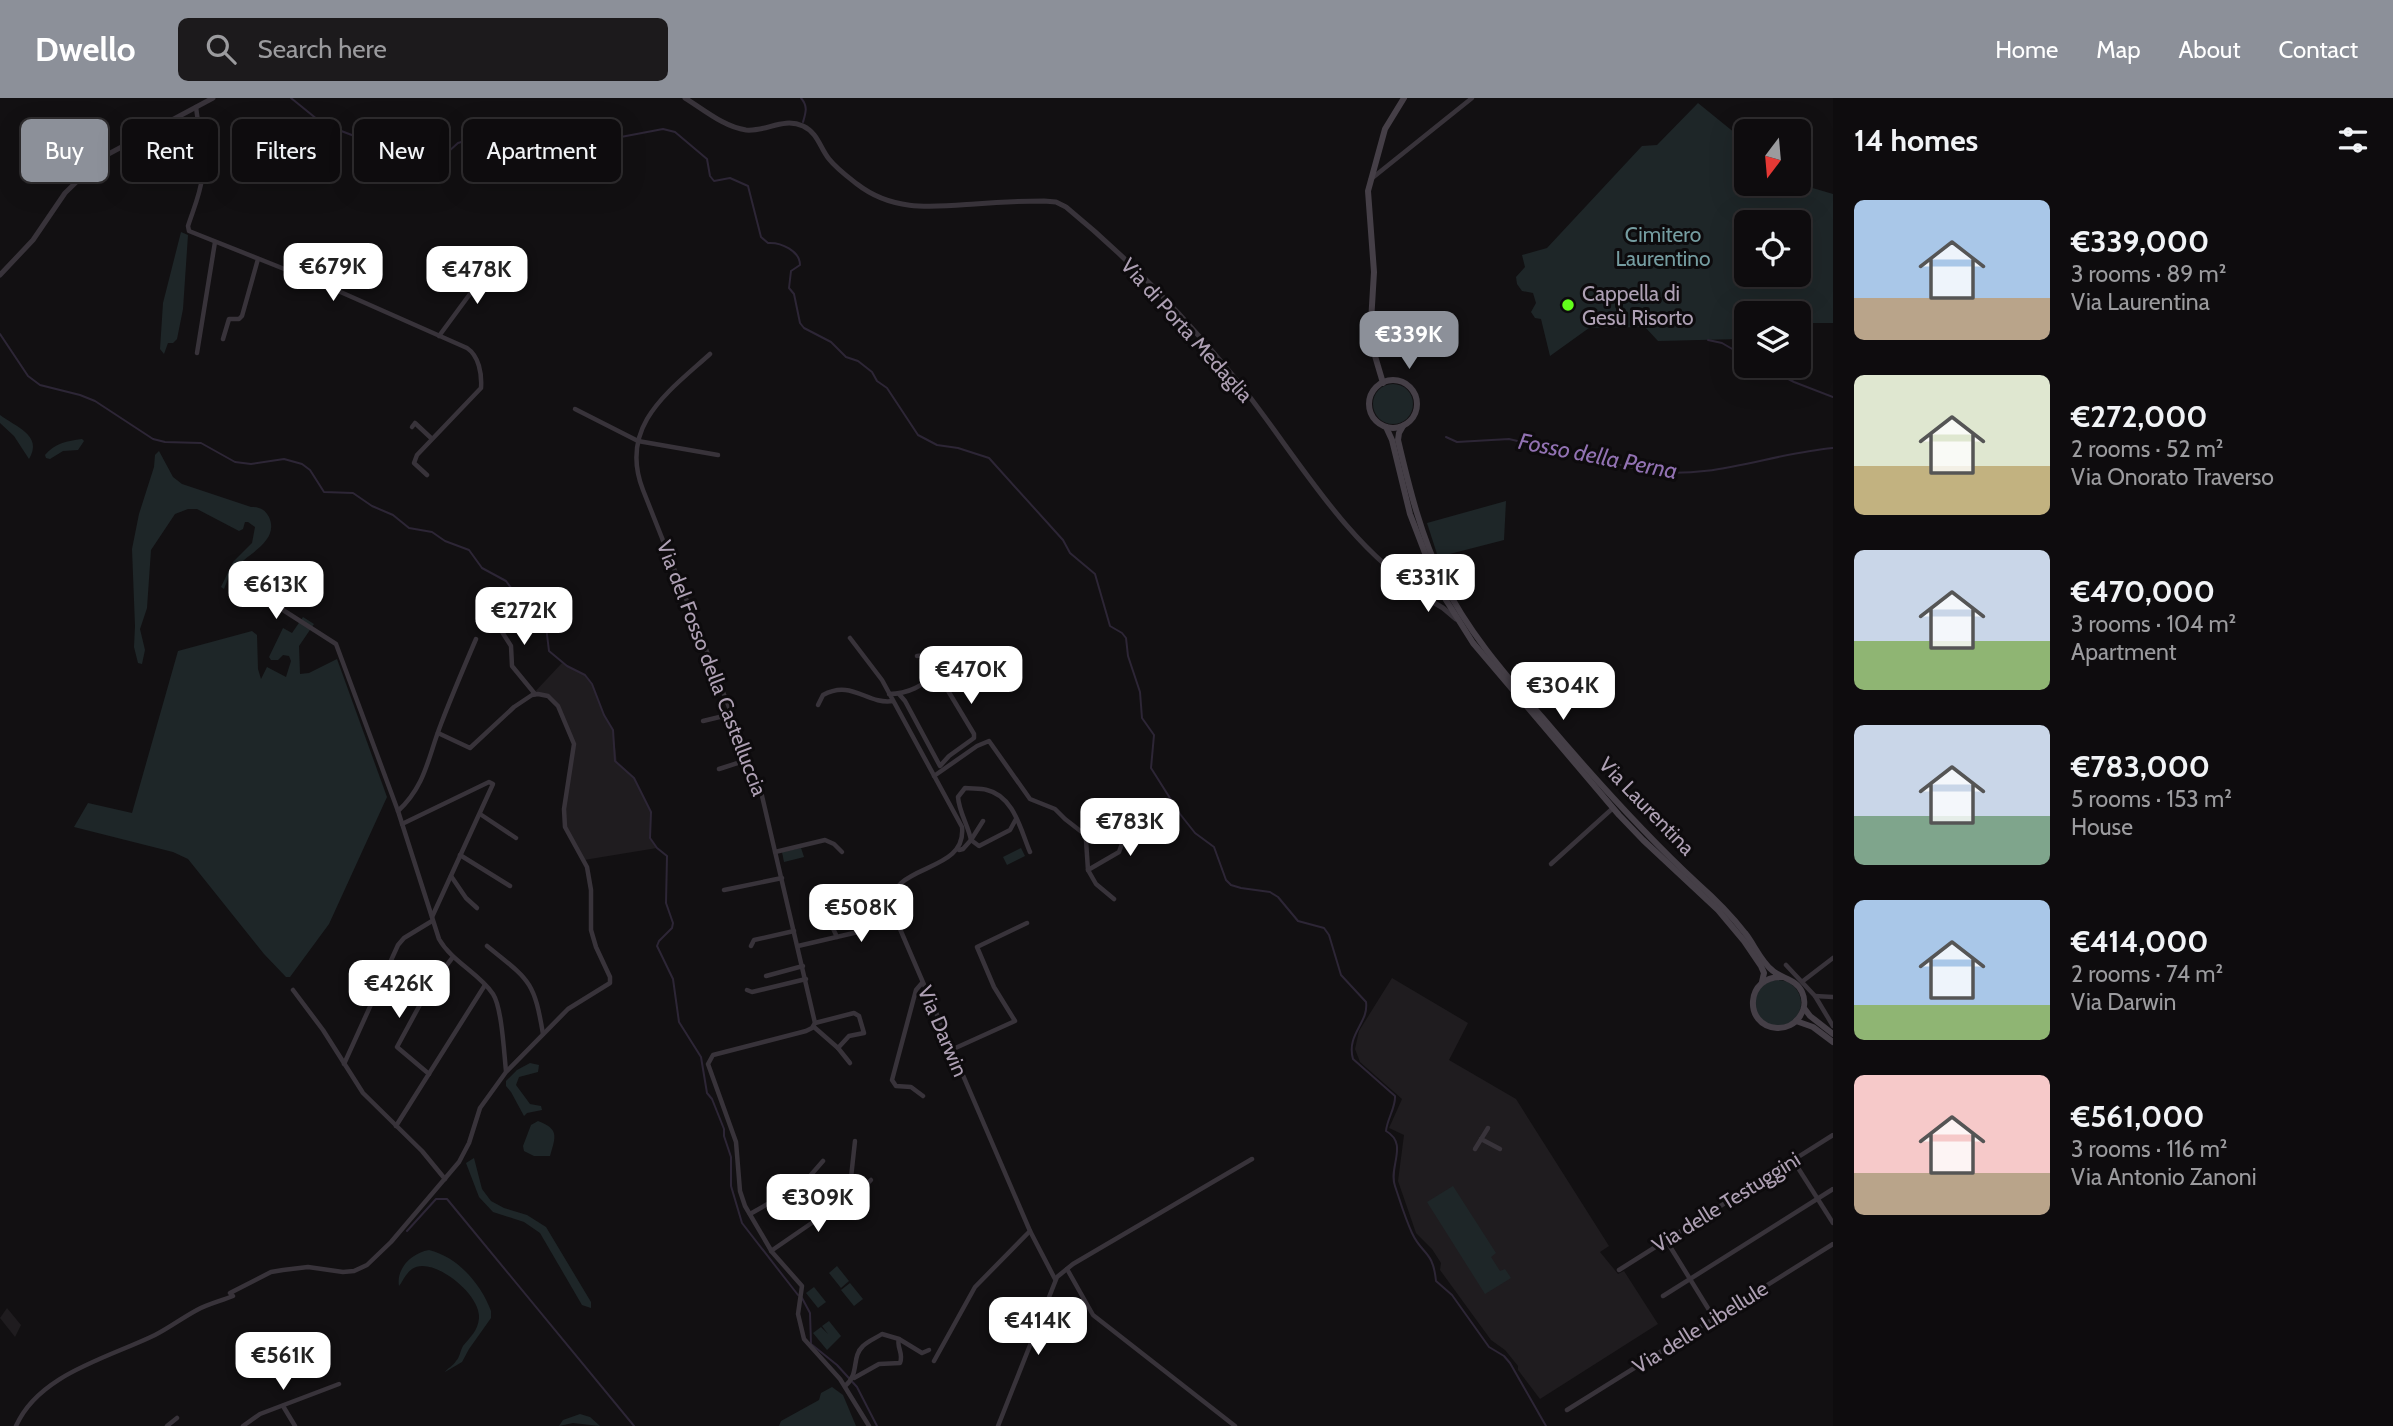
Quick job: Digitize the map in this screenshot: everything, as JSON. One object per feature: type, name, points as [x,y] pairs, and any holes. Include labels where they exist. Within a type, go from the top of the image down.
[{"type":"main road","points":[[1383,383],[1370,339],[1374,272],[1368,206],[1370,179],[1385,129],[1404,98]]},
{"type":"main road","points":[[1397,381],[1410,387],[1414,393],[1417,408],[1404,426],[1386,427],[1376,420],[1370,409],[1373,391],[1383,383],[1397,381]]},
{"type":"main road","name":"Via Laurentina","points":[[1404,426],[1398,440],[1423,533],[1443,582],[1473,634],[1521,694],[1632,820],[1723,908],[1745,932],[1769,968],[1791,980],[1802,992],[1804,1008],[1808,1015],[1833,1034]]},
{"type":"main road","name":"Via Laurentina","points":[[1386,427],[1392,440],[1410,514],[1430,568],[1461,623],[1497,674],[1613,808],[1726,919],[1761,966],[1764,975],[1762,982]]},
{"type":"main road","points":[[1783,977],[1769,978],[1757,987],[1752,1000],[1759,1019],[1770,1027],[1784,1028],[1796,1021],[1804,1008]]},
{"type":"main road","points":[[1796,1021],[1811,1026],[1833,1042]]},
{"type":"street","points":[[0,275],[33,240],[65,193],[101,158],[122,144],[213,98]]},
{"type":"street","name":"Via di Porta Medaglia","points":[[685,98],[740,129],[754,130],[784,123],[805,127],[815,135],[838,169],[866,190],[892,203],[920,207],[1053,201],[1066,207],[1147,280],[1234,376],[1357,538],[1423,596],[1461,623]]},
{"type":"street","points":[[1370,179],[1472,98]]},
{"type":"street","points":[[196,107],[202,173],[188,229],[473,352],[482,385],[414,460],[427,475]]},
{"type":"street","points":[[197,354],[215,242]]},
{"type":"street","points":[[223,339],[229,319],[239,319],[242,316],[258,259]]},
{"type":"street","points":[[439,336],[495,260]]},
{"type":"street","name":"Via del Fosso della Castelluccia","points":[[710,354],[654,406],[638,441],[637,467],[641,485],[762,791],[806,979],[814,1025]]},
{"type":"street","points":[[575,409],[638,441],[718,455]]},
{"type":"street","points":[[412,427],[415,423],[431,439]]},
{"type":"street","points":[[1414,587],[1424,594],[1433,592],[1435,587],[1430,568]]},
{"type":"street","points":[[298,574],[285,594],[281,604],[283,610],[336,644],[398,811],[441,941],[453,957],[496,998],[506,1072]]},
{"type":"street","points":[[491,613],[511,646],[512,664],[535,694]]},
{"type":"street","points":[[850,638],[873,667],[962,827],[957,850]]},
{"type":"street","points":[[398,811],[424,777],[438,733],[476,639]]},
{"type":"street","points":[[899,694],[940,766],[974,736],[936,671],[926,657],[917,656]]},
{"type":"street","points":[[889,694],[899,694],[916,688],[930,680],[936,671]]},
{"type":"street","points":[[818,705],[823,695],[839,690],[862,693],[881,702],[893,701]]},
{"type":"street","points":[[16,1426],[27,1408],[61,1378],[155,1335],[200,1309],[233,1296],[230,1293],[271,1272],[308,1267],[343,1272],[354,1271],[367,1265],[391,1242],[465,1154],[480,1108],[506,1072],[568,1009],[608,985],[611,980],[592,933],[591,890],[587,867],[565,824],[564,809],[575,751],[574,741],[555,701],[546,695],[535,694],[514,707],[471,748],[438,733]]},
{"type":"street","points":[[703,721],[732,714]]},
{"type":"street","points":[[934,776],[977,746],[989,741],[1030,799],[1055,808],[1083,833],[1088,870],[1096,884],[1114,899]]},
{"type":"street","points":[[719,769],[750,759]]},
{"type":"street","points":[[344,1064],[398,945],[432,919],[493,786],[489,782],[402,824]]},
{"type":"street","points":[[1016,819],[1010,830],[981,846],[975,845],[958,804],[958,797],[965,788],[988,790],[997,794],[1010,806],[1016,819],[1030,852]]},
{"type":"street","points":[[1551,864],[1613,808]]},
{"type":"street","points":[[1088,870],[1119,852],[1133,813]]},
{"type":"street","points":[[480,814],[516,838]]},
{"type":"street","points":[[957,850],[963,849],[983,821]]},
{"type":"street","points":[[775,852],[825,840],[842,852]]},
{"type":"street","name":"Via Darwin","points":[[957,850],[948,858],[904,881],[892,899],[892,913],[1030,1231],[1055,1279]]},
{"type":"street","points":[[460,855],[510,886]]},
{"type":"street","points":[[1086,863],[1095,865]]},
{"type":"street","points":[[451,876],[465,897],[477,908]]},
{"type":"street","points":[[724,890],[782,878]]},
{"type":"street","points":[[798,946],[858,932],[861,928],[847,895]]},
{"type":"street","points":[[829,920],[836,937]]},
{"type":"street","points":[[951,1050],[1015,1021],[994,987],[977,947],[1027,923]]},
{"type":"street","points":[[751,946],[754,940],[794,932]]},
{"type":"street","points":[[487,946],[530,984],[538,1004],[543,1035]]},
{"type":"street","points":[[429,1074],[397,1046],[431,985],[453,957]]},
{"type":"street","points":[[1803,981],[1833,958]]},
{"type":"street","points":[[1786,965],[1815,996],[1833,1026]]},
{"type":"street","points":[[766,976],[803,966]]},
{"type":"street","points":[[747,990],[752,992],[806,979]]},
{"type":"street","points":[[922,983],[916,990],[892,1080],[896,1086],[911,1087],[923,1096]]},
{"type":"street","points":[[397,1125],[485,985]]},
{"type":"street","points":[[293,990],[323,1030],[363,1093],[397,1125],[445,1179]]},
{"type":"street","points":[[1815,996],[1833,997]]},
{"type":"street","points":[[1821,1024],[1826,1020],[1825,1011]]},
{"type":"street","points":[[838,1048],[849,1036],[864,1033],[859,1016],[854,1013],[814,1025],[803,1032],[714,1054],[708,1065],[736,1142],[740,1191],[771,1251],[800,1283],[802,1292],[798,1316],[804,1339],[845,1386],[869,1426]]},
{"type":"street","points":[[814,1025],[850,1063]]},
{"type":"street","points":[[1475,1149],[1488,1128]]},
{"type":"street","name":"Via delle Testuggini","points":[[1619,1270],[1833,1135]]},
{"type":"street","points":[[1481,1139],[1500,1149]]},
{"type":"street","points":[[849,1196],[855,1141]]},
{"type":"street","points":[[998,1426],[1055,1279],[1067,1269],[1252,1158]]},
{"type":"street","points":[[1793,1160],[1833,1223]]},
{"type":"street","points":[[750,1214],[803,1184],[822,1161]]},
{"type":"street","points":[[771,1251],[871,1180]]},
{"type":"street","points":[[1662,1296],[1833,1189]]},
{"type":"street","points":[[934,1361],[975,1287],[1030,1231]]},
{"type":"street","points":[[1666,1240],[1714,1318]]},
{"type":"street","name":"Via delle Libellule","points":[[1567,1410],[1833,1244]]},
{"type":"street","points":[[1067,1269],[1093,1315],[1235,1426]]},
{"type":"street","points":[[852,1380],[862,1346],[882,1334],[899,1339],[922,1353],[929,1350]]},
{"type":"street","points":[[845,1386],[879,1364],[900,1363],[902,1356],[899,1339]]},
{"type":"street","points":[[243,1426],[260,1414],[339,1384]]},
{"type":"street","points":[[283,1406],[295,1426]]},
{"type":"street","points":[[167,1426],[177,1418]]},
{"type":"shaded area","points":[[562,663],[585,675],[594,688],[613,730],[617,763],[634,778],[651,812],[650,838],[657,848],[584,860],[568,834],[564,809],[574,744],[562,713],[546,695],[532,695]]},
{"type":"shaded area","points":[[1392,978],[1468,1023],[1449,1060],[1516,1099],[1609,1246],[1600,1252],[1618,1274],[1624,1271],[1658,1324],[1540,1399],[1505,1350],[1491,1340],[1440,1270],[1441,1263],[1432,1249],[1416,1233],[1398,1181],[1404,1135],[1389,1128],[1402,1099],[1360,1062],[1355,1049],[1359,1031]]},
{"type":"shaded area","points":[[7,1308],[21,1325],[15,1337],[0,1318]]},
{"type":"green space","name":"Cimitero Laurentino","points":[[1698,103],[1734,132],[1734,196],[1811,196],[1811,188],[1833,194],[1833,323],[1811,323],[1811,301],[1734,301],[1734,339],[1658,341],[1645,327],[1589,328],[1550,356],[1541,319],[1535,318],[1531,312],[1536,303],[1533,293],[1522,291],[1517,284],[1516,277],[1525,267],[1522,255],[1547,248],[1642,146],[1657,145]]},
{"type":"green space","points":[[181,232],[188,235],[183,309],[177,339],[168,343],[164,354],[160,349],[163,303]]},
{"type":"green space","points":[[1393,384],[1401,385],[1407,390],[1412,396],[1412,412],[1407,418],[1401,423],[1393,424],[1385,423],[1379,418],[1374,412],[1373,404],[1374,396],[1379,390],[1385,385]]},
{"type":"green space","points":[[0,415],[30,437],[33,451],[29,459],[14,436],[0,423]]},
{"type":"green space","points":[[82,439],[84,441],[78,450],[63,451],[50,459],[46,458],[45,455],[57,445]]},
{"type":"green space","points":[[159,451],[173,477],[182,484],[262,509],[269,517],[271,526],[266,540],[232,571],[224,589],[221,587],[233,562],[252,543],[255,527],[245,522],[243,529],[239,531],[197,509],[175,514],[151,550],[147,608],[140,629],[145,650],[142,664],[138,663],[134,647],[132,549],[155,455]]},
{"type":"green space","points":[[1506,501],[1504,540],[1438,557],[1427,523]]},
{"type":"green space","points":[[303,617],[314,624],[299,646],[300,674],[309,673],[337,659],[387,797],[329,924],[290,977],[286,977],[264,954],[188,859],[173,852],[74,827],[88,803],[132,813],[178,651],[252,631],[257,635],[261,679],[267,667],[286,677],[291,661],[289,656],[283,655],[278,660],[271,660],[269,657],[283,628],[292,633]]},
{"type":"green space","points":[[801,848],[804,857],[784,862],[782,852]]},
{"type":"green space","points":[[1021,848],[1025,856],[1007,865],[1003,857]]},
{"type":"green space","points":[[846,899],[850,908],[831,917],[827,908]]},
{"type":"green space","points":[[1778,980],[1794,987],[1801,1003],[1794,1019],[1778,1026],[1762,1019],[1755,1003],[1762,987]]},
{"type":"green space","points":[[530,1063],[539,1065],[538,1072],[519,1077],[516,1085],[530,1104],[541,1106],[542,1110],[524,1116],[506,1086],[506,1081],[517,1070]]},
{"type":"green space","points":[[538,1121],[553,1130],[554,1143],[550,1156],[534,1156],[524,1151],[523,1146],[531,1125]]},
{"type":"green space","points":[[474,1158],[482,1189],[491,1201],[527,1215],[546,1227],[591,1302],[591,1308],[582,1305],[540,1233],[524,1222],[493,1212],[479,1197],[466,1163]]},
{"type":"green space","points":[[1453,1186],[1496,1253],[1491,1257],[1500,1271],[1505,1269],[1511,1278],[1485,1294],[1427,1202]]},
{"type":"green space","points":[[429,1250],[459,1265],[475,1282],[491,1311],[491,1318],[462,1362],[445,1372],[457,1359],[475,1330],[479,1318],[478,1308],[454,1279],[431,1267],[412,1269],[399,1286],[400,1273],[406,1262]]},
{"type":"green space","points":[[837,1266],[849,1281],[841,1288],[829,1273]]},
{"type":"green space","points":[[850,1283],[863,1299],[854,1306],[841,1290]]},
{"type":"green space","points":[[814,1287],[826,1302],[818,1308],[806,1293]]},
{"type":"green space","points":[[829,1321],[841,1336],[827,1350],[813,1333],[821,1327],[828,1334],[822,1326]]},
{"type":"green space","points":[[832,1387],[843,1395],[856,1426],[779,1426],[781,1421],[819,1400],[821,1393]]},
{"type":"green space","points":[[580,1414],[590,1417],[600,1426],[573,1423],[559,1426],[563,1420]]},
{"type":"waterway","points":[[291,98],[323,124],[370,142],[397,163],[438,158],[458,143],[478,137],[486,127],[514,122],[526,131],[555,136],[580,129],[605,140],[663,129],[675,132],[707,159],[710,176],[714,181],[730,178],[748,186],[761,237],[768,243],[789,248],[799,260],[800,265],[791,271],[789,288],[794,294],[800,323],[804,328],[831,342],[846,357],[858,361],[872,372],[877,381],[887,388],[918,435],[937,445],[958,448],[989,458],[1063,540],[1070,553],[1095,574],[1110,626],[1126,638],[1128,656],[1140,692],[1142,718],[1154,735],[1151,768],[1195,833],[1214,847],[1226,880],[1241,888],[1270,892],[1278,897],[1298,921],[1324,928],[1329,935],[1341,975],[1366,1002],[1364,1016],[1352,1043],[1353,1059],[1395,1096],[1386,1131],[1396,1142],[1395,1186],[1409,1227],[1430,1258],[1436,1281],[1452,1295],[1489,1347],[1510,1363],[1546,1426]]},
{"type":"waterway","points":[[801,98],[806,109],[803,122]]},
{"type":"waterway","points":[[0,334],[28,376],[40,385],[95,401],[153,439],[201,443],[235,462],[251,464],[284,459],[302,464],[310,470],[324,492],[353,493],[372,506],[393,515],[409,528],[432,532],[445,541],[469,550],[482,568],[506,581],[522,603],[545,618],[549,651],[567,666],[585,675],[592,684],[613,730],[615,761],[634,778],[651,812],[650,838],[667,856],[666,903],[673,923],[657,946],[673,979],[679,1022],[701,1057],[707,1093],[724,1129],[731,1157],[731,1186],[742,1223],[798,1295]]},
{"type":"waterway","points":[[1708,340],[1722,343],[1734,350]]},
{"type":"waterway","points":[[1786,378],[1833,397]]},
{"type":"waterway","name":"Fosso della Perna","points":[[1446,437],[1457,442],[1509,439],[1646,471],[1671,473],[1718,469],[1833,448]]},
{"type":"waterway","points":[[407,1231],[436,1199],[447,1199],[634,1426]]},
{"type":"waterway","points":[[802,1298],[810,1313],[811,1344],[837,1365],[857,1387],[877,1426]]},
{"type":"place","name":"Cappella di Gesù Risorto","points":[[1568,305]]}]
